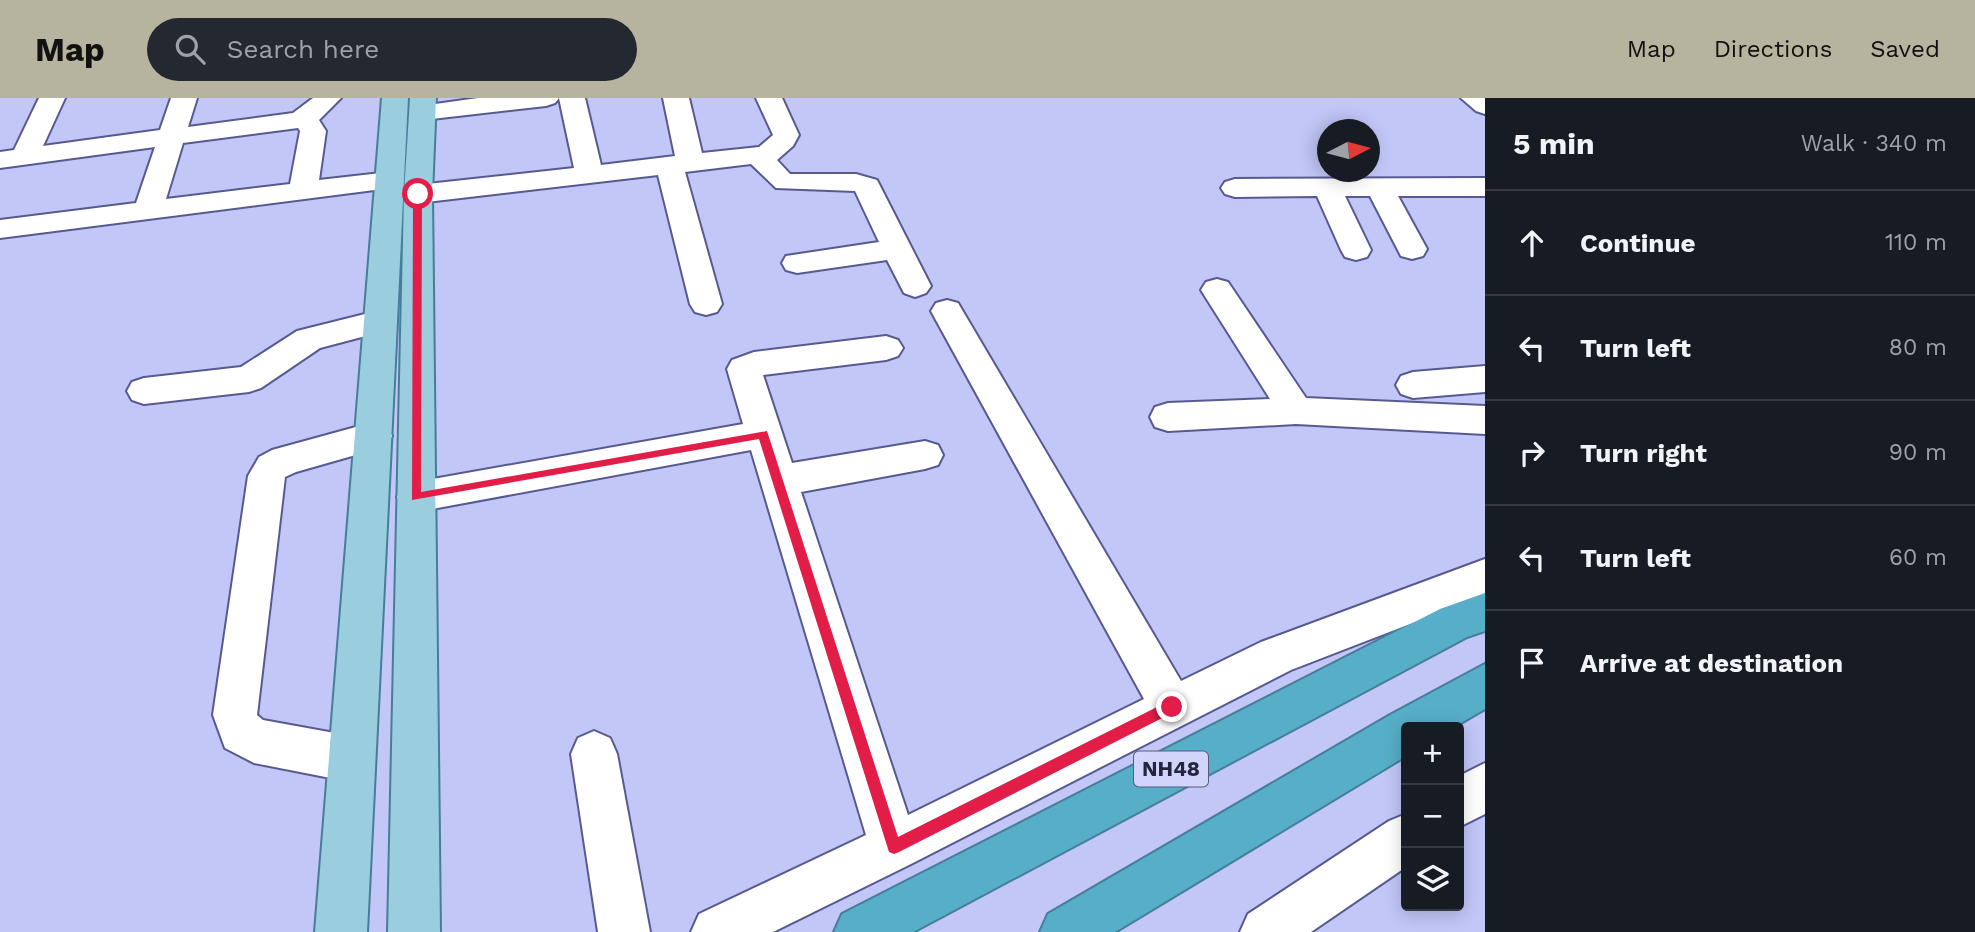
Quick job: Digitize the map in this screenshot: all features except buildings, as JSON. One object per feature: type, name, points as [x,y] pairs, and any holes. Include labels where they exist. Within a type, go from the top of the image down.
[{"type":"highway","name":"NH48","points":[[860,932],[1455,622],[1485,612]]},
{"type":"highway","points":[[1422,722],[1485,685]]},
{"type":"highway","points":[[1066,932],[1401,734]]},
{"type":"main road","points":[[341,932],[381,321],[404,187],[414,103]]},
{"type":"main road","points":[[404,187],[416,497],[415,932]]},
{"type":"street","points":[[12,158],[52,98]]},
{"type":"street","points":[[148,211],[184,98]]},
{"type":"street","points":[[12,158],[305,118],[328,98]]},
{"type":"street","points":[[414,103],[546,98]]},
{"type":"street","points":[[572,98],[589,172]]},
{"type":"street","points":[[676,98],[680,163],[706,304]]},
{"type":"street","points":[[763,158],[785,140],[786,135],[769,98]]},
{"type":"street","points":[[1474,98],[1485,106]]},
{"type":"street","points":[[303,191],[313,131],[305,118]]},
{"type":"street","points":[[0,229],[303,191],[404,187],[752,155],[763,158],[781,180],[786,182],[863,183],[867,186],[915,286]]},
{"type":"street","points":[[1235,188],[1485,187]]},
{"type":"street","points":[[1327,188],[1356,250]]},
{"type":"street","points":[[1380,188],[1412,249]]},
{"type":"street","points":[[797,263],[897,249]]},
{"type":"street","points":[[1217,290],[1296,411]]},
{"type":"street","points":[[947,311],[1172,707]]},
{"type":"street","points":[[144,391],[249,379],[309,339],[381,321]]},
{"type":"street","points":[[886,348],[754,364],[744,369],[894,847]]},
{"type":"street","points":[[1413,384],[1485,379]]},
{"type":"street","points":[[1168,417],[1296,411],[1485,420]]},
{"type":"street","points":[[416,497],[763,434]]},
{"type":"street","points":[[351,759],[254,741],[241,732],[235,715],[267,476],[272,467],[285,460],[374,436]]},
{"type":"street","points":[[778,481],[925,455]]},
{"type":"street","points":[[717,932],[894,847],[1276,656],[1485,577]]},
{"type":"street","points":[[594,754],[624,932]]},
{"type":"street","points":[[1464,800],[1485,787]]},
{"type":"street","points":[[1266,932],[1401,841]]},
{"type":"route","points":[[418,194],[416,497],[763,434],[894,847],[1172,707]]}]
